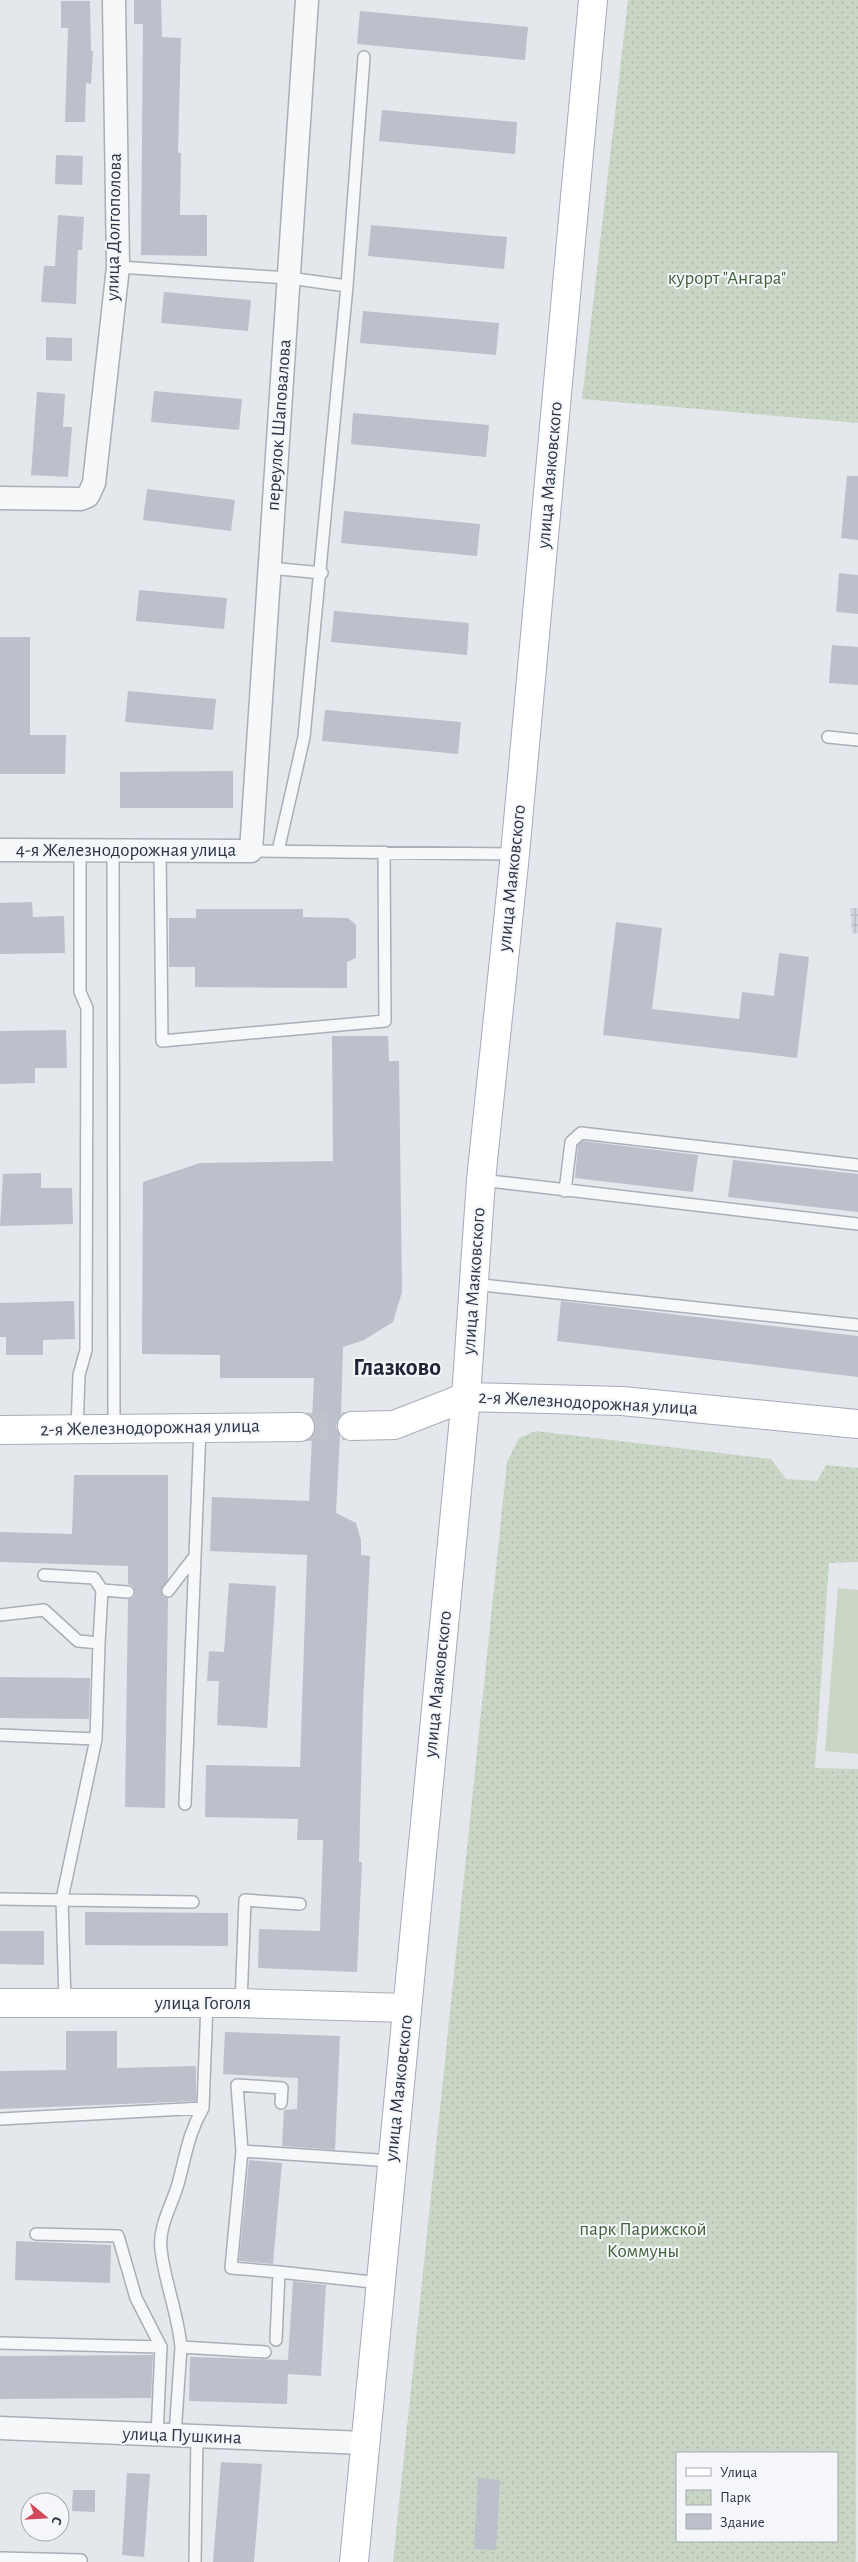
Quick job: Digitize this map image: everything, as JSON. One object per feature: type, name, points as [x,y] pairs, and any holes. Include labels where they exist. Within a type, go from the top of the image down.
[{"type":"main road","name":"улица Маяковского","points":[[354,2562],[466,1397],[481,1180],[515,854],[593,0]]},
{"type":"main road","name":"2-я Железнодорожная улица","points":[[352,1426],[394,1425],[466,1397],[622,1401],[858,1424]]},
{"type":"main road","name":"2-я Железнодорожная улица","points":[[0,1430],[300,1427]]},
{"type":"main road","name":"улица Гоголя","points":[[0,2003],[241,2003],[407,2008]]},
{"type":"street","name":"улица Долгополова","points":[[0,498],[81,499],[88,496],[94,483],[118,267],[114,0]]},
{"type":"street","name":"переулок Шаповалова","points":[[252,851],[308,0]]},
{"type":"street","name":"4-я Железнодорожная улица","points":[[0,850],[252,851]]},
{"type":"street","name":"улица Пушкина","points":[[0,2428],[364,2443]]},
{"type":"lane","points":[[278,851],[304,738],[322,573],[348,286],[364,57]]},
{"type":"lane","points":[[118,267],[289,278],[348,286]]},
{"type":"lane","points":[[270,568],[322,573]]},
{"type":"lane","points":[[828,737],[858,740]]},
{"type":"lane","points":[[77,1430],[79,1375],[86,1350],[87,1168],[87,1008],[80,992],[80,850]]},
{"type":"lane","points":[[113,850],[114,1430]]},
{"type":"lane","points":[[160,850],[162,1040],[385,1021],[384,852]]},
{"type":"lane","points":[[252,851],[515,854]]},
{"type":"lane","points":[[565,1191],[571,1142],[581,1133],[858,1165]]},
{"type":"lane","points":[[481,1180],[858,1224]]},
{"type":"lane","points":[[473,1284],[858,1324]]},
{"type":"lane","points":[[185,1804],[200,1429]]},
{"type":"lane","points":[[168,1591],[195,1556]]},
{"type":"lane","points":[[44,1575],[94,1578],[102,1590],[96,1739],[62,1899],[65,2003]]},
{"type":"lane","points":[[102,1590],[128,1592]]},
{"type":"lane","points":[[0,1615],[44,1610],[78,1641],[99,1643]]},
{"type":"lane","points":[[0,1735],[96,1739]]},
{"type":"lane","points":[[0,1899],[193,1902]]},
{"type":"lane","points":[[241,2003],[245,1900],[300,1904]]},
{"type":"lane","points":[[166,2435],[181,2347],[179,2325],[163,2268],[160,2247],[162,2228],[177,2186],[189,2135],[203,2108],[207,2003]]},
{"type":"lane","points":[[281,2103],[282,2088],[237,2085],[242,2151],[231,2268],[380,2283]]},
{"type":"lane","points":[[0,2119],[203,2108]]},
{"type":"lane","points":[[242,2151],[392,2161]]},
{"type":"lane","points":[[36,2234],[118,2236],[136,2298],[161,2347],[166,2435]]},
{"type":"lane","points":[[276,2340],[278,2272]]},
{"type":"lane","points":[[0,2344],[161,2347]]},
{"type":"lane","points":[[181,2347],[265,2352]]},
{"type":"lane","points":[[195,2562],[198,2436]]},
{"type":"lane","points":[[0,2558],[81,2560],[81,2562]]},
{"type":"shaded area","points":[[850,908],[858,908],[858,933],[852,934]]},
{"type":"green space","name":"курорт \"Ангара\"","points":[[628,0],[858,0],[858,423],[582,399]]},
{"type":"green space","name":"парк Парижской Коммуны","points":[[536,1431],[771,1459],[786,1479],[817,1481],[826,1465],[858,1468],[858,1562],[829,1563],[815,1768],[858,1769],[856,2562],[393,2562],[507,1462],[519,1438]]},
{"type":"green space","points":[[838,1588],[858,1590],[858,1754],[825,1751]]},
{"type":"building","points":[[134,0],[161,0],[162,37],[181,38],[178,153],[181,153],[180,215],[207,215],[207,256],[141,255],[143,24],[134,24]]},
{"type":"building","points":[[61,1],[90,1],[91,51],[93,51],[91,84],[86,83],[85,122],[65,122],[68,28],[61,28]]},
{"type":"building","points":[[360,11],[528,27],[525,60],[357,44]]},
{"type":"building","points":[[382,110],[517,122],[515,154],[379,141]]},
{"type":"building","points":[[56,155],[83,156],[82,185],[55,184]]},
{"type":"building","points":[[58,215],[84,217],[82,250],[78,250],[76,304],[41,302],[44,266],[55,266]]},
{"type":"building","points":[[371,225],[507,237],[504,269],[368,256]]},
{"type":"building","points":[[164,292],[251,300],[248,331],[161,323]]},
{"type":"building","points":[[363,311],[499,323],[496,355],[360,343]]},
{"type":"building","points":[[46,337],[72,338],[72,361],[46,360]]},
{"type":"building","points":[[154,391],[242,399],[239,430],[151,422]]},
{"type":"building","points":[[37,392],[65,394],[63,427],[72,427],[68,477],[31,475]]},
{"type":"building","points":[[353,413],[489,425],[486,457],[351,444]]},
{"type":"building","points":[[847,476],[858,476],[858,540],[841,538]]},
{"type":"building","points":[[147,489],[235,500],[231,531],[143,520]]},
{"type":"building","points":[[344,511],[480,524],[477,556],[341,543]]},
{"type":"building","points":[[839,573],[858,575],[858,614],[836,612]]},
{"type":"building","points":[[139,590],[227,598],[224,629],[136,621]]},
{"type":"building","points":[[334,611],[469,623],[467,655],[331,642]]},
{"type":"building","points":[[0,637],[30,637],[30,735],[66,735],[65,774],[0,774]]},
{"type":"building","points":[[832,645],[858,647],[858,685],[829,683]]},
{"type":"building","points":[[128,691],[216,699],[213,730],[125,722]]},
{"type":"building","points":[[325,710],[461,722],[458,754],[322,741]]},
{"type":"building","points":[[233,771],[233,808],[120,808],[120,772]]},
{"type":"building","points":[[32,902],[33,917],[64,916],[65,953],[0,954],[0,903]]},
{"type":"building","points":[[196,909],[303,909],[303,917],[348,918],[356,925],[356,958],[347,962],[347,988],[195,987],[195,967],[169,967],[169,918],[196,918]]},
{"type":"building","points":[[616,922],[662,928],[652,1009],[739,1019],[742,992],[774,996],[779,953],[809,957],[797,1058],[603,1035]]},
{"type":"building","points":[[66,1030],[67,1068],[35,1068],[35,1083],[0,1084],[0,1031]]},
{"type":"building","points":[[332,1036],[388,1036],[389,1061],[399,1061],[402,1292],[393,1322],[364,1340],[343,1347],[341,1416],[336,1426],[340,1435],[336,1513],[356,1523],[361,1540],[361,1555],[370,1556],[363,1706],[359,1862],[362,1862],[357,1972],[258,1968],[259,1929],[320,1931],[323,1840],[297,1840],[298,1819],[205,1817],[206,1765],[300,1767],[307,1555],[210,1551],[212,1497],[309,1501],[312,1437],[316,1427],[312,1418],[314,1378],[220,1378],[220,1355],[142,1354],[143,1182],[200,1163],[333,1161]]},
{"type":"building","points":[[583,1141],[698,1155],[693,1192],[575,1178],[578,1145]]},
{"type":"building","points":[[733,1160],[858,1174],[858,1212],[728,1197]]},
{"type":"building","points":[[41,1173],[41,1188],[72,1188],[73,1224],[0,1226],[3,1174]]},
{"type":"building","points":[[74,1301],[75,1339],[43,1340],[43,1355],[6,1355],[6,1337],[0,1337],[0,1303]]},
{"type":"building","points":[[561,1301],[858,1336],[858,1377],[557,1341]]},
{"type":"building","points":[[74,1475],[168,1475],[168,1579],[161,1590],[163,1597],[168,1598],[165,1808],[125,1807],[128,1599],[134,1597],[135,1592],[133,1586],[128,1584],[128,1566],[0,1562],[0,1532],[72,1534]]},
{"type":"building","points":[[229,1583],[276,1586],[267,1728],[217,1725],[219,1681],[207,1681],[209,1651],[224,1652]]},
{"type":"building","points":[[0,1677],[90,1678],[89,1719],[0,1718]]},
{"type":"building","points":[[85,1912],[228,1913],[228,1946],[85,1945]]},
{"type":"building","points":[[0,1931],[44,1931],[44,1965],[0,1964]]},
{"type":"building","points":[[66,2031],[117,2031],[117,2068],[196,2066],[196,2101],[0,2109],[0,2071],[66,2070]]},
{"type":"building","points":[[225,2032],[340,2036],[335,2150],[282,2146],[284,2110],[297,2109],[298,2078],[223,2074]]},
{"type":"building","points":[[249,2160],[282,2163],[273,2264],[239,2261]]},
{"type":"building","points":[[16,2241],[111,2245],[110,2283],[15,2280]]},
{"type":"building","points":[[293,2281],[326,2285],[321,2376],[288,2374],[287,2404],[189,2401],[190,2357],[288,2360]]},
{"type":"building","points":[[153,2355],[151,2398],[0,2399],[0,2356]]},
{"type":"building","points":[[221,2462],[262,2464],[254,2562],[213,2562]]},
{"type":"building","points":[[127,2473],[150,2474],[144,2557],[122,2555]]},
{"type":"building","points":[[478,2478],[500,2480],[496,2550],[474,2549]]},
{"type":"building","points":[[73,2490],[95,2490],[95,2512],[72,2511]]},
{"type":"tunnel","points":[[300,1427],[352,1426]]},
{"type":"district","name":"Глазково","points":[[397,1368]]}]
